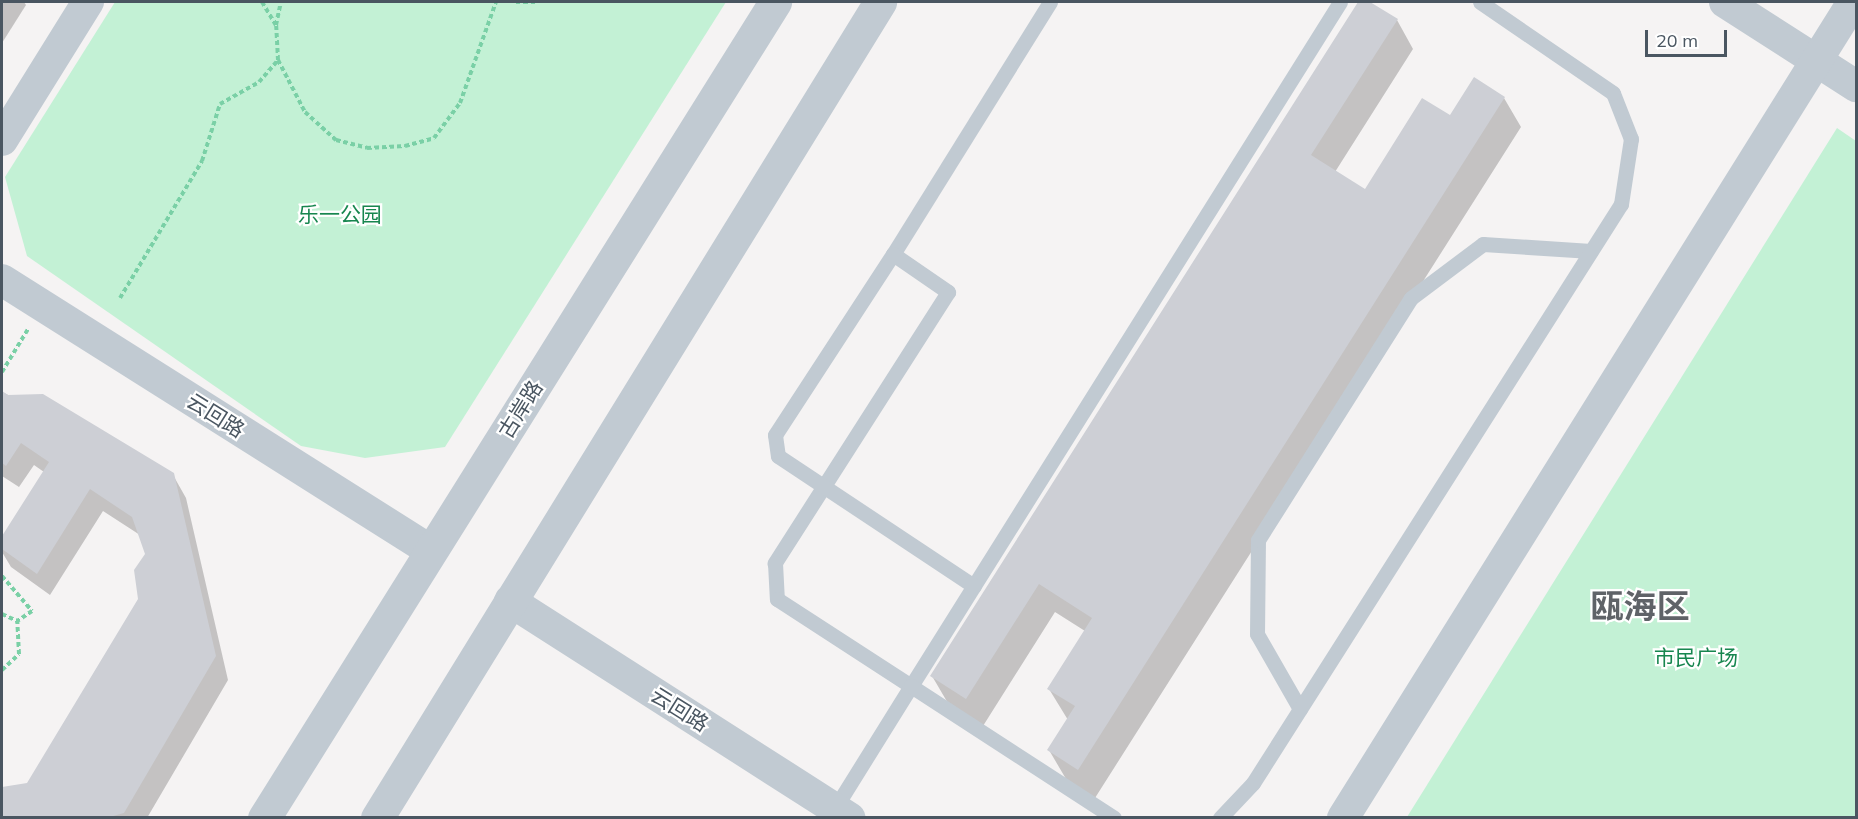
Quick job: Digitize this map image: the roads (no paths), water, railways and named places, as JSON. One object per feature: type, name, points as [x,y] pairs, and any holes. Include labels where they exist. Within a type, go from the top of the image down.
[{"type":"street","points":[[2,140],[88,2]]},
{"type":"street","name":"古岸路","points":[[264,818],[775,2]]},
{"type":"street","points":[[376,818],[880,2]]},
{"type":"street","points":[[1725,2],[1857,87]]},
{"type":"street","points":[[1343,818],[1853,2]]},
{"type":"street","name":"云回路","points":[[2,280],[431,551]]},
{"type":"street","name":"云回路","points":[[510,601],[842,813]]},
{"type":"lane","points":[[974,586],[822,489],[778,456],[775,435],[893,254],[1050,2]]},
{"type":"lane","points":[[842,813],[910,686],[1340,2]]},
{"type":"lane","points":[[1220,818],[1253,783],[1621,204],[1631,139],[1613,93],[1480,2]]},
{"type":"lane","points":[[1300,709],[1257,633],[1258,540],[1404,308],[1411,298],[1483,244],[1591,251]]},
{"type":"lane","points":[[893,254],[948,292],[775,563],[777,599],[1114,818]]},
{"type":"district","name":"瓯海区","points":[[1640,606]]},
{"type":"park label","name":"乐一公园","points":[[340,214]]},
{"type":"park label","name":"市民广场","points":[[1696,657]]}]
